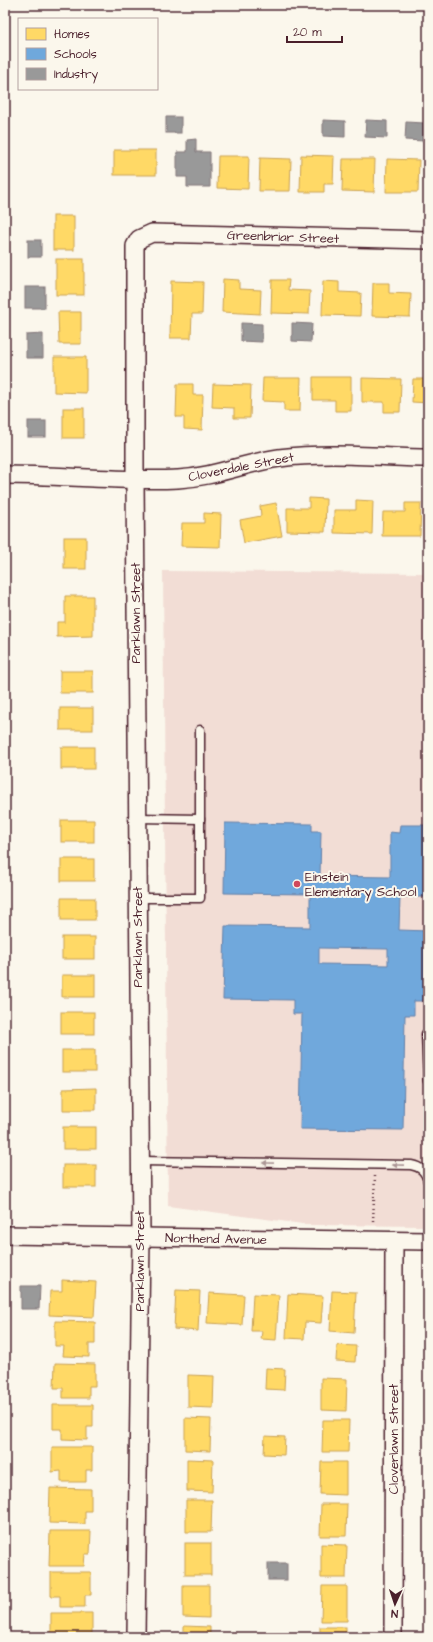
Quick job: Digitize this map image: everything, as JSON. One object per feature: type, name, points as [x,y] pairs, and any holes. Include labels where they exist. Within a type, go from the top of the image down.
[{"type":"street","name":"Greenbriar Street","points":[[139,238],[152,233],[428,240]]},
{"type":"street","name":"Parklawn Street","points":[[136,1637],[140,1160],[134,255],[135,246],[139,238]]},
{"type":"street","name":"Cloverdale Street","points":[[5,475],[178,479],[217,474],[254,463],[278,458],[309,455],[428,458]]},
{"type":"street","name":"Northend Avenue","points":[[5,1235],[428,1242]]},
{"type":"street","name":"Cloverlawn Street","points":[[393,1637],[394,1241]]},
{"type":"lane","points":[[138,898],[200,898],[200,730]]},
{"type":"lane","points":[[138,818],[200,819]]},
{"type":"lane","points":[[426,1034],[428,1081]]},
{"type":"lane","points":[[140,1160],[411,1165],[419,1166],[426,1173],[428,1181]]},
{"type":"path","points":[[373,1222],[374,1193]]},
{"type":"shaded area","name":"Einstein Elementary School","points":[[163,571],[428,573],[428,1226],[310,1225],[168,1206]]},
{"type":"building: Homes","points":[[114,150],[156,150],[156,175],[114,175]]},
{"type":"building: Homes","points":[[301,155],[334,156],[333,184],[324,184],[324,192],[300,192]]},
{"type":"building: Homes","points":[[218,156],[249,156],[248,189],[217,188]]},
{"type":"building: Homes","points":[[260,158],[291,159],[290,191],[259,191]]},
{"type":"building: Homes","points":[[343,159],[375,159],[374,192],[342,191]]},
{"type":"building: Homes","points":[[387,159],[419,160],[418,192],[386,192]]},
{"type":"building: Homes","points":[[53,216],[74,216],[74,250],[53,250]]},
{"type":"building: Homes","points":[[56,259],[84,259],[84,295],[56,295]]},
{"type":"building: Homes","points":[[223,279],[239,280],[239,289],[261,290],[260,314],[222,312]]},
{"type":"building: Homes","points":[[272,280],[289,280],[288,290],[310,291],[309,314],[271,313]]},
{"type":"building: Homes","points":[[171,281],[203,282],[202,314],[192,314],[191,338],[170,338]]},
{"type":"building: Homes","points":[[323,281],[339,282],[339,292],[361,293],[360,316],[322,315]]},
{"type":"building: Homes","points":[[373,283],[389,283],[389,293],[411,294],[410,317],[372,316]]},
{"type":"building: Homes","points":[[58,312],[81,312],[81,344],[59,344]]},
{"type":"building: Homes","points":[[54,357],[86,357],[86,393],[54,392]]},
{"type":"building: Homes","points":[[313,377],[351,377],[351,411],[335,411],[335,400],[313,400]]},
{"type":"building: Homes","points":[[263,378],[301,378],[300,411],[284,411],[284,402],[262,401]]},
{"type":"building: Homes","points":[[362,378],[401,379],[400,412],[384,412],[384,402],[362,402]]},
{"type":"building: Homes","points":[[413,379],[428,379],[428,403],[412,402]]},
{"type":"building: Homes","points":[[177,384],[193,384],[193,395],[203,395],[202,430],[184,429],[184,417],[176,417]]},
{"type":"building: Homes","points":[[213,384],[251,385],[250,418],[234,418],[234,408],[212,407]]},
{"type":"building: Homes","points":[[63,408],[84,408],[84,438],[63,438]]},
{"type":"building: Homes","points":[[309,498],[326,499],[325,532],[287,531],[287,508],[309,508]]},
{"type":"building: Homes","points":[[356,500],[373,501],[372,534],[334,533],[334,510],[356,510]]},
{"type":"building: Homes","points":[[276,503],[282,536],[244,543],[240,520],[261,516],[260,506]]},
{"type":"building: Homes","points":[[405,503],[421,503],[420,536],[382,536],[383,512],[405,512]]},
{"type":"building: Homes","points":[[204,513],[221,514],[220,547],[181,546],[182,523],[204,523]]},
{"type":"building: Homes","points":[[64,537],[86,537],[86,569],[64,569]]},
{"type":"building: Homes","points":[[65,596],[93,596],[93,636],[57,637],[57,622],[65,622]]},
{"type":"building: Homes","points":[[60,671],[93,671],[93,693],[60,693]]},
{"type":"building: Homes","points":[[60,708],[93,708],[93,730],[60,730]]},
{"type":"building: Homes","points":[[61,747],[94,747],[94,769],[61,769]]},
{"type":"building: Homes","points":[[61,820],[94,820],[94,842],[61,842]]},
{"type":"building: Homes","points":[[61,859],[94,859],[94,881],[61,881]]},
{"type":"building: Homes","points":[[61,898],[95,898],[95,920],[61,920]]},
{"type":"building: Homes","points":[[62,937],[95,937],[95,959],[62,959]]},
{"type":"building: Homes","points":[[62,975],[95,975],[95,997],[62,997]]},
{"type":"building: Homes","points":[[61,1012],[94,1012],[94,1034],[61,1034]]},
{"type":"building: Homes","points":[[62,1050],[95,1050],[95,1072],[62,1072]]},
{"type":"building: Homes","points":[[96,1088],[96,1110],[63,1110],[63,1089]]},
{"type":"building: Homes","points":[[63,1127],[96,1127],[96,1149],[63,1149]]},
{"type":"building: Homes","points":[[63,1165],[96,1165],[96,1187],[63,1187]]},
{"type":"building: Homes","points":[[62,1280],[96,1282],[94,1317],[49,1315],[50,1291],[62,1291]]},
{"type":"building: Homes","points":[[176,1290],[200,1291],[198,1331],[174,1329]]},
{"type":"building: Homes","points":[[332,1291],[356,1292],[354,1333],[330,1331]]},
{"type":"building: Homes","points":[[209,1293],[244,1295],[242,1325],[207,1323]]},
{"type":"building: Homes","points":[[253,1294],[279,1295],[276,1340],[261,1339],[262,1331],[251,1331]]},
{"type":"building: Homes","points":[[288,1294],[323,1296],[321,1323],[305,1322],[304,1339],[286,1338]]},
{"type":"building: Homes","points":[[55,1321],[95,1322],[95,1344],[89,1344],[89,1357],[63,1356],[64,1346],[55,1346]]},
{"type":"building: Homes","points":[[337,1345],[356,1346],[355,1362],[336,1361]]},
{"type":"building: Homes","points":[[55,1363],[95,1364],[95,1386],[89,1386],[89,1398],[63,1398],[63,1388],[54,1388]]},
{"type":"building: Homes","points":[[266,1368],[285,1369],[284,1390],[265,1389]]},
{"type":"building: Homes","points":[[188,1375],[214,1376],[213,1408],[188,1407]]},
{"type":"building: Homes","points":[[321,1378],[347,1379],[346,1411],[321,1410]]},
{"type":"building: Homes","points":[[53,1405],[93,1405],[93,1427],[87,1427],[87,1440],[62,1439],[62,1429],[53,1429]]},
{"type":"building: Homes","points":[[185,1418],[211,1419],[210,1451],[185,1450]]},
{"type":"building: Homes","points":[[323,1420],[349,1420],[348,1452],[322,1452]]},
{"type":"building: Homes","points":[[265,1436],[285,1437],[284,1455],[264,1454]]},
{"type":"building: Homes","points":[[52,1447],[92,1447],[92,1470],[86,1470],[86,1482],[61,1482],[61,1471],[52,1472]]},
{"type":"building: Homes","points":[[187,1459],[213,1460],[212,1492],[187,1491]]},
{"type":"building: Homes","points":[[321,1462],[346,1462],[346,1495],[320,1494]]},
{"type":"building: Homes","points":[[50,1488],[91,1489],[91,1511],[85,1511],[85,1524],[49,1523]]},
{"type":"building: Homes","points":[[186,1500],[212,1500],[211,1532],[186,1532]]},
{"type":"building: Homes","points":[[321,1504],[347,1504],[346,1536],[320,1536]]},
{"type":"building: Homes","points":[[50,1531],[91,1531],[90,1554],[85,1554],[84,1566],[49,1566]]},
{"type":"building: Homes","points":[[185,1543],[211,1543],[211,1575],[185,1575]]},
{"type":"building: Homes","points":[[321,1544],[347,1545],[346,1578],[321,1578]]},
{"type":"building: Homes","points":[[51,1572],[91,1572],[91,1595],[85,1595],[85,1607],[60,1607],[60,1596],[51,1596]]},
{"type":"building: Homes","points":[[183,1585],[209,1585],[209,1618],[183,1617]]},
{"type":"building: Homes","points":[[322,1586],[347,1586],[347,1621],[321,1621]]},
{"type":"building: Homes","points":[[51,1613],[92,1613],[92,1636],[51,1637]]},
{"type":"building: Homes","points":[[184,1626],[210,1627],[210,1637],[184,1637]]},
{"type":"building: Homes","points":[[320,1627],[346,1627],[346,1637],[320,1637]]},
{"type":"building: Schools","points":[[225,823],[312,824],[312,831],[321,831],[320,876],[390,877],[390,832],[399,833],[400,825],[428,825],[428,897],[400,897],[399,930],[428,931],[428,1001],[414,1001],[414,1015],[405,1015],[403,1130],[300,1129],[302,1014],[293,1014],[293,1000],[223,999],[225,926],[310,927],[310,894],[224,893]],"holes":[[[319,948],[388,949],[388,965],[319,964]]]},
{"type":"building: Industry","points":[[166,117],[181,117],[181,133],[166,133]]},
{"type":"building: Industry","points":[[323,120],[345,121],[345,137],[323,136]]},
{"type":"building: Industry","points":[[366,120],[387,121],[387,138],[365,137]]},
{"type":"building: Industry","points":[[406,122],[424,123],[424,141],[405,140]]},
{"type":"building: Industry","points":[[196,139],[196,152],[210,152],[210,187],[187,187],[187,177],[177,177],[177,152],[187,152],[187,140]]},
{"type":"building: Industry","points":[[28,240],[41,240],[41,257],[28,257]]},
{"type":"building: Industry","points":[[25,287],[45,287],[45,308],[25,308]]},
{"type":"building: Industry","points":[[241,323],[262,324],[262,342],[241,341]]},
{"type":"building: Industry","points":[[292,323],[312,324],[311,342],[292,341]]},
{"type":"building: Industry","points":[[43,334],[43,358],[26,358],[26,335]]},
{"type":"building: Industry","points":[[28,421],[46,421],[46,437],[28,437]]},
{"type":"building: Industry","points":[[5,704],[7,704],[8,721],[5,721]]},
{"type":"building: Industry","points":[[21,1286],[40,1286],[39,1309],[21,1309]]},
{"type":"building: Industry","points":[[268,1563],[287,1563],[287,1580],[268,1580]]},
{"type":"place","name":"Einstein Elementary School","points":[[297,884]]}]
